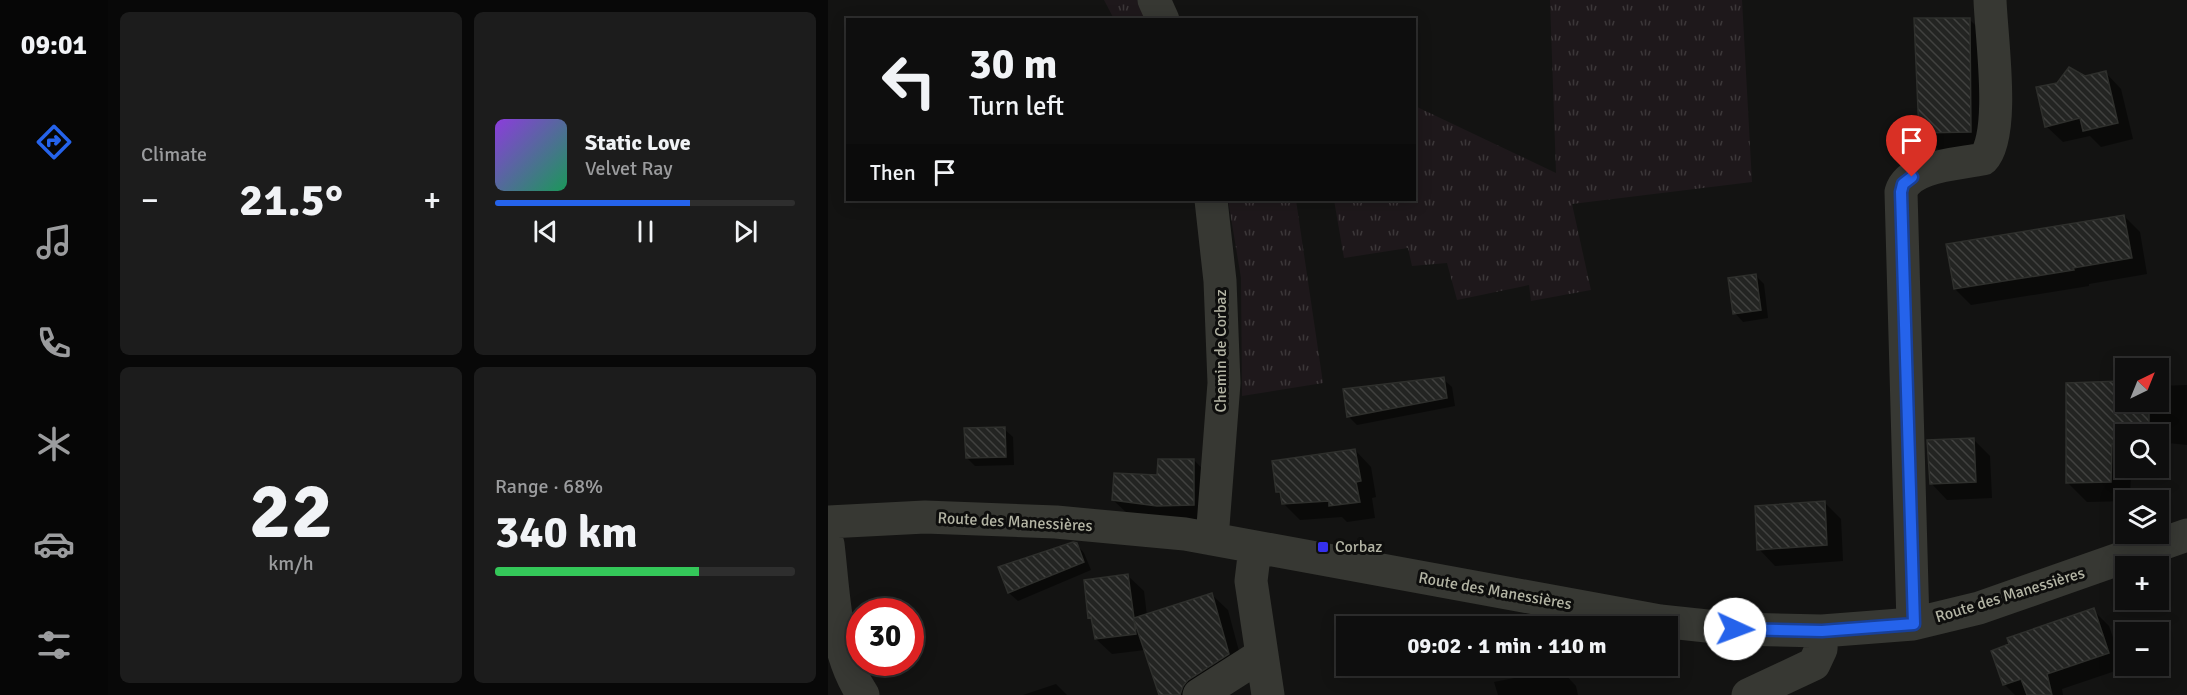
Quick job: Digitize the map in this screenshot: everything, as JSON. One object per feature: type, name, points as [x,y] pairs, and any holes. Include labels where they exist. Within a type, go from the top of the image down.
[{"type":"street","points":[[1154,0],[1162,18]]},
{"type":"street","points":[[1914,624],[1901,192],[1903,184],[1920,174],[1983,159],[1989,153],[1996,121],[1989,0]]},
{"type":"street","name":"Chemin de Corbaz","points":[[1211,201],[1221,281],[1224,383],[1212,539]]},
{"type":"street","name":"Route des Manessières","points":[[828,522],[925,518],[1056,522],[1212,539],[1660,621],[1735,629],[1822,631],[1914,624],[1979,608],[2187,535]]},
{"type":"street","points":[[828,544],[839,634],[850,668],[863,695]]},
{"type":"street","points":[[1255,548],[1251,581],[1260,656],[1268,695]]},
{"type":"street","points":[[1748,695],[1814,664],[1821,650],[1822,631]]},
{"type":"street","points":[[1198,695],[1260,656]]},
{"type":"green space","points":[[1104,0],[1138,0],[1147,18],[1113,18]]},
{"type":"green space","points":[[1550,0],[1742,0],[1752,182],[1572,204],[1591,290],[1531,301],[1529,285],[1457,300],[1447,263],[1412,266],[1408,248],[1344,258],[1334,201],[1416,201],[1416,106],[1556,173]]},
{"type":"green space","points":[[1228,201],[1296,201],[1323,383],[1242,396],[1241,278]]},
{"type":"building","points":[[1914,18],[1970,18],[1971,132],[1919,133]]},
{"type":"building","points":[[2069,67],[2085,76],[2106,71],[2118,123],[2083,131],[2080,118],[2045,127],[2036,87],[2057,83]]},
{"type":"building","points":[[2124,215],[2132,258],[2073,268],[2074,270],[1954,289],[1946,244]]},
{"type":"building","points":[[1756,274],[1761,310],[1733,314],[1728,278]]},
{"type":"building","points":[[1444,377],[1447,398],[1347,417],[1343,389]]},
{"type":"building","points":[[2115,381],[2115,412],[2149,412],[2149,424],[2115,424],[2111,482],[2066,483],[2066,383]]},
{"type":"building","points":[[1005,427],[1006,457],[966,458],[964,428]]},
{"type":"building","points":[[1974,438],[1976,482],[1930,484],[1927,440]]},
{"type":"building","points":[[1355,449],[1361,481],[1356,482],[1360,502],[1329,506],[1329,501],[1282,504],[1280,492],[1276,492],[1272,461]]},
{"type":"building","points":[[1158,459],[1194,459],[1194,505],[1157,506],[1112,500],[1114,473],[1157,475]]},
{"type":"building","points":[[1825,501],[1827,545],[1757,550],[1755,506]]},
{"type":"building","points":[[1073,542],[1077,543],[1084,562],[1008,593],[998,567]]},
{"type":"building","points":[[1128,574],[1134,618],[1212,593],[1229,654],[1188,680],[1180,695],[1159,695],[1134,620],[1136,634],[1095,639],[1091,617],[1088,618],[1084,580]]},
{"type":"building","points":[[2094,608],[2109,653],[2047,674],[2052,695],[2027,695],[2021,679],[2003,685],[1991,651],[2009,644],[2007,638]]},
{"type":"place","name":"Corbaz","points":[[1323,547]]},
{"type":"route","points":[[1735,629],[1822,631],[1914,624],[1905,409],[1901,192],[1903,184],[1912,177]]}]
